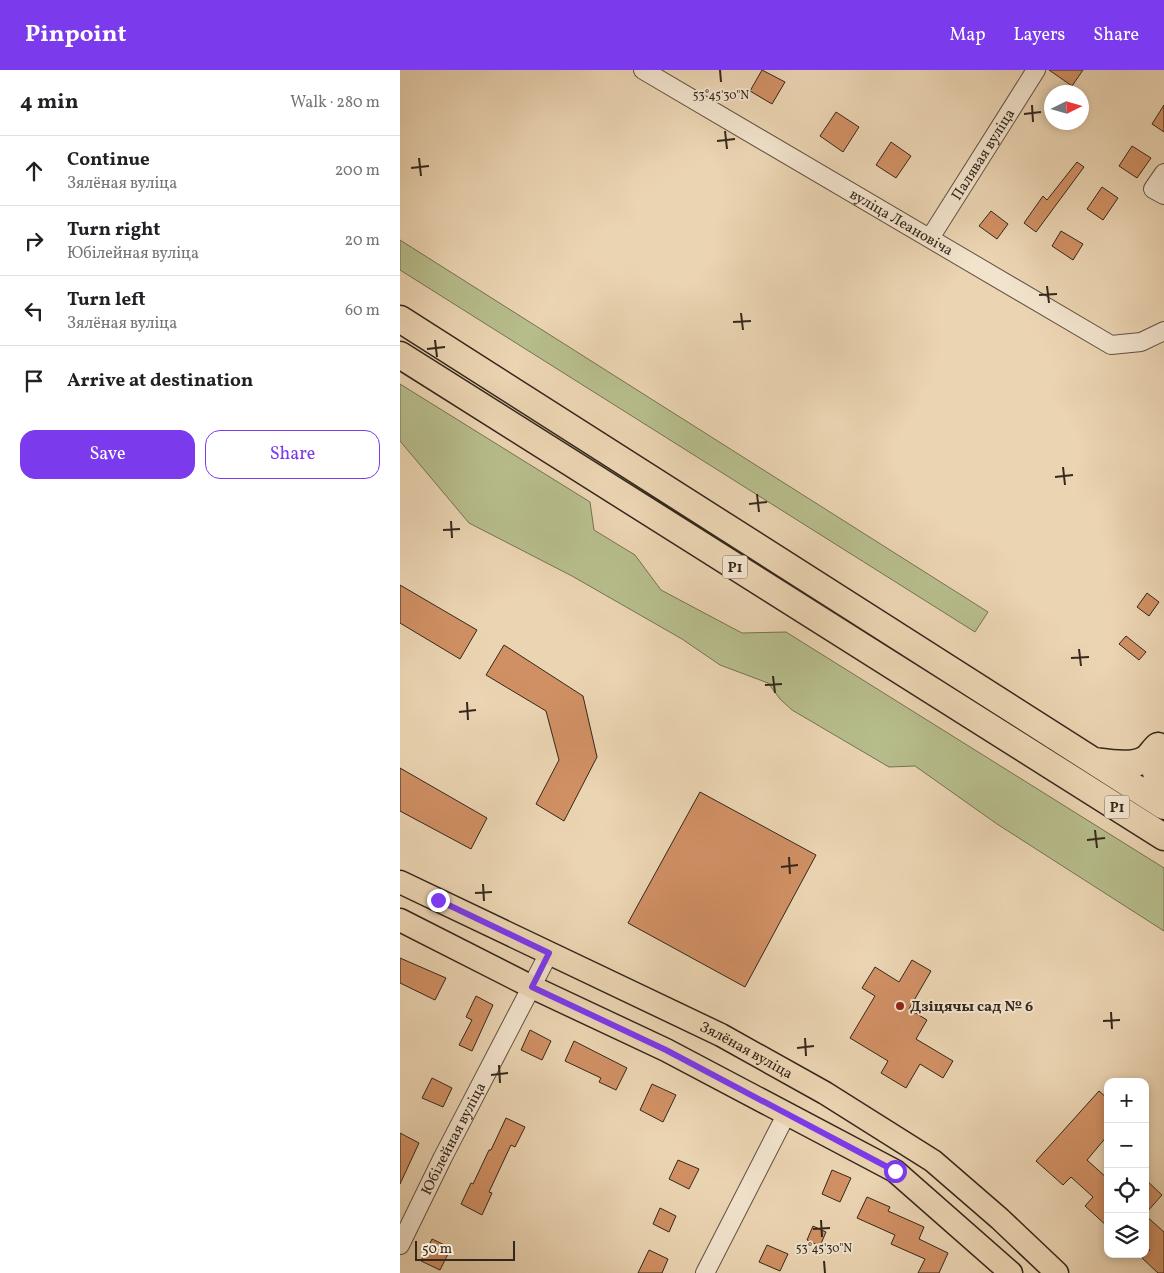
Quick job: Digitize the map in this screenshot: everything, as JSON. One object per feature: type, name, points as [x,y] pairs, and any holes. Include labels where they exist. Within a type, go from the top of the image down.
[{"type":"highway","name":"Р1","points":[[400,319],[1164,806]]},
{"type":"highway","name":"Р1","points":[[400,356],[1164,837]]},
{"type":"highway","points":[[1093,761],[1114,763],[1136,762],[1146,758],[1161,741]]},
{"type":"highway","points":[[1161,741],[1154,768],[1164,793]]},
{"type":"main road","name":"Зялёная вуліца","points":[[400,882],[740,1045],[825,1093],[933,1161],[1000,1219],[1057,1273]]},
{"type":"main road","points":[[400,920],[532,987],[666,1050],[895,1171],[1011,1273]]},
{"type":"street","name":"вуліца Леановіча","points":[[644,70],[1111,345],[1141,342],[1164,331]]},
{"type":"street","name":"Палявая вуліца","points":[[930,238],[1036,70]]},
{"type":"street","points":[[1159,192],[1164,173]]},
{"type":"street","name":"Юбілейная вуліца","points":[[400,1246],[443,1156],[549,953]]},
{"type":"street","points":[[705,1273],[787,1113]]},
{"type":"green space","points":[[400,240],[988,612],[975,632],[400,270]]},
{"type":"green space","points":[[400,384],[590,502],[594,530],[635,555],[661,590],[742,633],[786,632],[1164,868],[1164,931],[997,824],[915,766],[889,767],[792,710],[780,699],[768,683],[720,665],[682,639],[572,576],[469,523],[400,441]]},
{"type":"building","points":[[762,70],[785,82],[772,104],[750,91]]},
{"type":"building","points":[[1049,70],[1083,70],[1073,85]]},
{"type":"building","points":[[1164,105],[1164,132],[1152,124]]},
{"type":"building","points":[[836,112],[859,127],[843,152],[820,136]]},
{"type":"building","points":[[891,142],[911,156],[896,178],[876,165]]},
{"type":"building","points":[[1132,146],[1151,158],[1137,178],[1119,166]]},
{"type":"building","points":[[1077,162],[1084,167],[1036,232],[1024,223],[1043,196],[1047,200]]},
{"type":"building","points":[[1102,187],[1118,198],[1103,220],[1087,209]]},
{"type":"building","points":[[991,211],[1008,224],[997,239],[979,226]]},
{"type":"building","points":[[1061,231],[1083,244],[1073,260],[1052,246]]},
{"type":"building","points":[[400,585],[477,630],[460,659],[400,623]]},
{"type":"building","points":[[1147,593],[1159,602],[1149,616],[1137,607]]},
{"type":"building","points":[[1126,636],[1146,652],[1139,660],[1119,644]]},
{"type":"building","points":[[504,645],[583,696],[597,757],[564,821],[536,804],[559,760],[546,711],[486,675]]},
{"type":"building","points":[[400,768],[487,818],[471,849],[400,811]]},
{"type":"building","points":[[700,792],[816,855],[745,987],[628,923]]},
{"type":"building","points":[[400,958],[446,978],[435,1000],[400,983]]},
{"type":"building","points":[[912,960],[931,971],[909,1009],[927,1020],[916,1039],[953,1061],[943,1078],[920,1064],[906,1088],[881,1073],[888,1061],[850,1038],[875,996],[862,988],[875,967],[899,982]]},
{"type":"building","points":[[476,996],[493,1005],[472,1051],[459,1045],[472,1020],[466,1017]]},
{"type":"building","points":[[530,1030],[551,1041],[542,1060],[521,1050]]},
{"type":"building","points":[[574,1041],[627,1068],[616,1090],[599,1082],[601,1078],[565,1061]]},
{"type":"building","points":[[432,1078],[452,1088],[443,1107],[422,1098]]},
{"type":"building","points":[[652,1084],[676,1095],[663,1122],[640,1110]]},
{"type":"building","points":[[1099,1091],[1104,1095],[1104,1140],[1087,1160],[1104,1175],[1104,1223],[1085,1206],[1093,1197],[1071,1177],[1063,1185],[1036,1161]]},
{"type":"building","points":[[506,1118],[525,1127],[515,1147],[511,1145],[489,1192],[492,1193],[482,1215],[461,1204],[489,1150],[491,1150]]},
{"type":"building","points":[[400,1133],[419,1143],[400,1184]]},
{"type":"building","points":[[678,1160],[699,1169],[689,1189],[669,1179]]},
{"type":"building","points":[[832,1170],[851,1178],[840,1202],[822,1194]]},
{"type":"building","points":[[1149,1183],[1162,1195],[1149,1210]]},
{"type":"building","points":[[867,1197],[890,1207],[888,1211],[924,1227],[919,1239],[948,1253],[939,1273],[918,1273],[925,1259],[891,1244],[895,1235],[857,1218]]},
{"type":"building","points":[[660,1208],[676,1216],[669,1232],[653,1224]]},
{"type":"building","points":[[1149,1219],[1164,1232],[1164,1273],[1158,1273],[1142,1258],[1149,1258]]},
{"type":"building","points":[[813,1226],[826,1232],[820,1246],[807,1240]]},
{"type":"building","points":[[432,1239],[451,1248],[440,1270],[421,1261]]},
{"type":"building","points":[[767,1245],[788,1254],[780,1271],[759,1262]]},
{"type":"building","points":[[649,1250],[668,1259],[662,1273],[638,1273]]},
{"type":"place","name":"Дзіцячы сад № 6","points":[[900,1006]]},
{"type":"route","points":[[438,900],[549,953],[532,987],[666,1050],[895,1171]]}]
